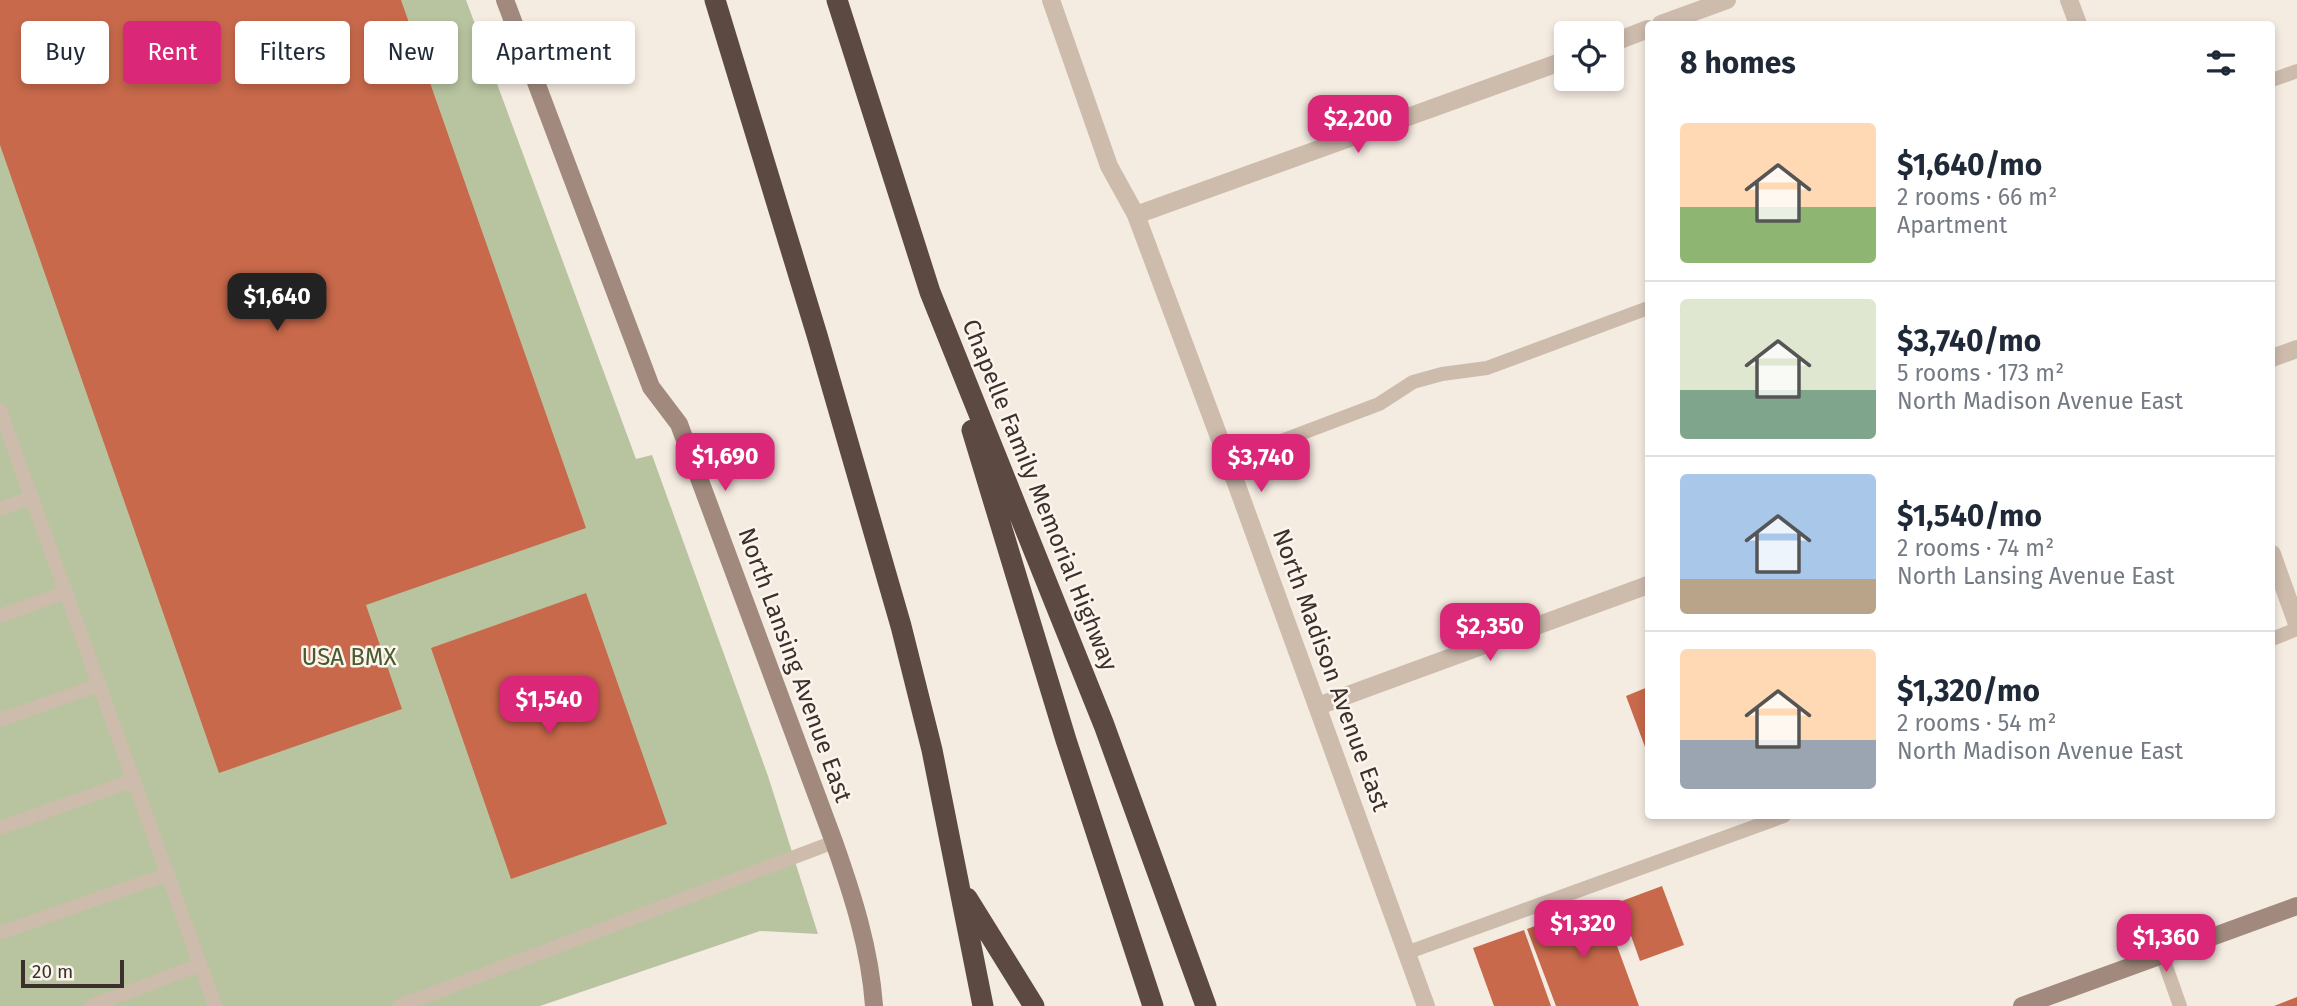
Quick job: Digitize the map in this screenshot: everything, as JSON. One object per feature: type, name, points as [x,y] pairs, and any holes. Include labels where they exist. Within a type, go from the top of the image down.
[{"type":"highway","points":[[715,0],[817,335],[901,626],[932,750],[983,1006]]},
{"type":"highway","name":"Chapelle Family Memorial Highway","points":[[837,0],[930,292],[1104,725],[1206,1006]]},
{"type":"highway","points":[[930,292],[1066,740],[1153,1006]]},
{"type":"highway","points":[[960,888],[1034,1006]]},
{"type":"street","name":"North Lansing Avenue East","points":[[505,0],[651,387],[679,425],[834,842],[870,958],[874,1006]]},
{"type":"street","name":"North Madison Avenue East","points":[[1051,0],[1109,166],[1136,215],[1228,461],[1426,1006]]},
{"type":"street","points":[[1669,21],[1727,0]]},
{"type":"street","points":[[2069,0],[2077,21]]},
{"type":"street","points":[[1624,38],[1645,30]]},
{"type":"street","points":[[1136,215],[1554,64]]},
{"type":"street","points":[[2275,357],[2297,349]]},
{"type":"street","points":[[2275,563],[2297,627]]},
{"type":"street","points":[[1318,706],[1645,586]]},
{"type":"street","points":[[2022,1006],[2297,906]]},
{"type":"lane","points":[[2275,79],[2297,71]]},
{"type":"lane","points":[[1228,461],[1380,404],[1413,382],[1442,374],[1487,368],[1645,309]]},
{"type":"lane","points":[[0,410],[215,1006]]},
{"type":"lane","points":[[0,509],[32,497]]},
{"type":"lane","points":[[0,616],[66,592]]},
{"type":"lane","points":[[2275,638],[2297,627]]},
{"type":"lane","points":[[0,720],[99,685]]},
{"type":"lane","points":[[0,828],[134,780]]},
{"type":"lane","points":[[1406,953],[1776,819]]},
{"type":"lane","points":[[399,1006],[834,842]]},
{"type":"lane","points":[[0,933],[168,874]]},
{"type":"lane","points":[[2162,955],[2180,1006]]},
{"type":"lane","points":[[91,1006],[200,965]]},
{"type":"green space","name":"USA BMX","points":[[0,0],[466,0],[474,21],[472,84],[497,84],[636,459],[652,455],[768,776],[818,934],[760,931],[540,1006],[0,1006]]},
{"type":"building","points":[[0,0],[401,0],[408,21],[364,21],[364,84],[430,84],[586,528],[366,605],[402,709],[219,773],[0,145]]},
{"type":"building","points":[[586,593],[667,824],[511,879],[431,648]]},
{"type":"building","points":[[1645,688],[1645,747],[1626,696]]},
{"type":"building","points":[[1662,886],[1684,945],[1640,961],[1619,902]]},
{"type":"building","points":[[1601,902],[1639,1006],[1556,1006],[1527,929]]},
{"type":"building","points":[[1524,930],[1551,1006],[1494,1006],[1473,948]]},
{"type":"building","points":[[2297,997],[2297,1006],[2274,1006]]}]
